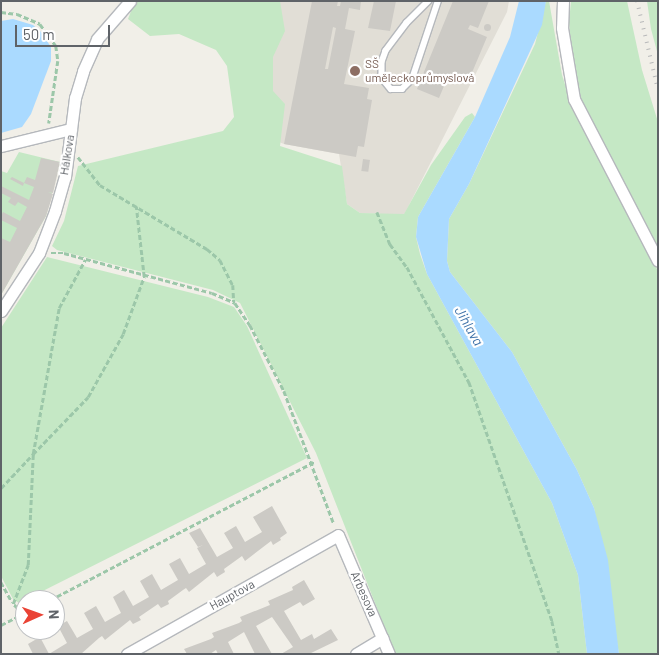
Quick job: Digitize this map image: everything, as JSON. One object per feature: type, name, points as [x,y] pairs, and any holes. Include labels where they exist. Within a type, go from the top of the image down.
[{"type":"street","name":"Hálkova","points":[[1,311],[39,253],[64,177],[78,89],[97,39],[130,1]]},
{"type":"street","points":[[563,1],[562,28],[574,99],[658,261]]},
{"type":"street","points":[[1,146],[71,129]]},
{"type":"street","name":"Arbesova","points":[[338,535],[389,654]]},
{"type":"street","name":"Hauptova","points":[[127,654],[338,535]]},
{"type":"street","points":[[356,654],[383,638]]},
{"type":"lane","points":[[429,1],[407,23],[386,51],[382,62],[382,78],[391,89],[402,89],[412,79],[438,1]]},
{"type":"path","points":[[1,12],[17,14],[40,24],[56,46],[58,61],[47,135]]},
{"type":"path","points":[[78,156],[100,184],[220,260],[233,285],[234,303]]},
{"type":"path","points":[[1,488],[88,397],[123,334],[144,277],[136,206]]},
{"type":"path","points":[[377,212],[390,244],[407,267],[469,382],[552,621],[559,654]]},
{"type":"path","points":[[39,253],[64,253],[144,277],[212,293],[234,303],[250,325],[284,391],[314,462],[338,535]]},
{"type":"path","points":[[12,604],[28,565],[33,454],[59,308],[85,260]]},
{"type":"path","points":[[65,592],[314,462]]},
{"type":"path","points":[[1,582],[15,606]]},
{"type":"path","points":[[1,625],[15,618]]},
{"type":"shaded area","name":"SŠ uměleckoprůmyslová","points":[[216,1],[509,1],[507,12],[404,215],[360,213],[347,204],[339,154],[284,144],[247,129]]},
{"type":"green space","points":[[135,1],[280,1],[285,31],[273,57],[273,91],[285,104],[280,146],[342,166],[347,204],[360,213],[404,214],[431,165],[465,117],[472,113],[475,117],[418,217],[416,237],[427,274],[552,503],[578,575],[587,654],[395,654],[316,453],[240,303],[213,290],[57,250],[52,246],[64,221],[78,166],[223,131],[234,117],[227,66],[216,50],[179,34],[150,36],[128,19]]},
{"type":"green space","points":[[546,1],[549,1],[562,75],[574,112],[658,271],[658,654],[619,654],[594,508],[577,470],[512,352],[450,272],[447,261],[449,219],[469,184],[535,44]]},
{"type":"green space","points":[[571,1],[627,1],[642,70],[658,122],[658,249],[575,90],[569,22]]},
{"type":"green space","points":[[647,1],[658,1],[658,55],[651,29]]},
{"type":"green space","points":[[19,152],[60,162],[46,216],[1,295],[1,171],[7,173]]},
{"type":"green space","points":[[47,257],[208,297],[234,307],[247,326],[307,458],[45,590],[15,590],[15,600],[1,576],[1,328]]},
{"type":"water","name":"Jihlava","points":[[519,1],[546,1],[542,25],[469,184],[449,219],[447,261],[450,272],[512,352],[577,470],[594,508],[608,560],[619,654],[587,654],[578,575],[552,503],[427,274],[416,237],[418,217],[475,117],[510,37]]},
{"type":"water","points":[[13,19],[33,25],[41,32],[51,47],[51,61],[31,114],[22,127],[1,133],[1,21]]},
{"type":"building","points":[[312,1],[338,1],[337,6],[340,6],[341,1],[361,1],[360,10],[349,8],[345,29],[355,31],[344,84],[369,88],[367,99],[372,100],[364,147],[358,146],[356,157],[284,144]],"holes":[[[333,27],[336,28],[328,69],[325,69]]]},
{"type":"building","points":[[374,1],[396,1],[390,31],[368,28]]},
{"type":"building","points":[[453,1],[489,1],[478,28],[470,25],[468,29],[487,37],[468,82],[449,74],[439,98],[417,89]]},
{"type":"building","points":[[487,23],[491,27],[487,31],[483,27]]},
{"type":"building","points":[[41,158],[60,162],[53,193],[48,192],[53,194],[46,216],[1,295],[1,238],[10,242],[17,228],[1,220],[1,216],[3,212],[20,221],[27,207],[18,202],[15,206],[8,202],[11,198],[1,193],[1,186],[29,200],[34,187],[24,183],[27,177],[35,180]]},
{"type":"building","points":[[363,159],[370,160],[368,172],[361,171]]},
{"type":"building","points":[[12,177],[24,183],[23,186],[10,179]]},
{"type":"building","points":[[272,506],[287,533],[280,538],[281,540],[273,545],[271,541],[245,561],[242,556],[224,569],[225,572],[217,577],[214,572],[189,592],[186,588],[168,601],[169,604],[161,608],[158,604],[139,617],[141,620],[133,624],[130,620],[105,640],[102,636],[81,654],[49,654],[67,643],[65,639],[65,622],[67,621],[77,638],[93,629],[84,613],[96,606],[105,622],[121,613],[113,597],[124,590],[133,606],[149,597],[140,581],[152,574],[161,590],[178,580],[169,564],[180,558],[189,574],[206,564],[197,548],[203,545],[198,547],[189,533],[200,528],[217,557],[233,548],[224,533],[236,526],[245,542],[262,532],[253,517]]},
{"type":"building","points":[[304,580],[315,599],[303,606],[300,602],[284,611],[301,640],[312,634],[314,639],[331,629],[338,640],[309,654],[281,654],[293,647],[272,617],[256,626],[272,654],[255,654],[244,632],[228,642],[234,654],[218,654],[216,650],[210,654],[187,654],[184,649],[211,639],[214,637],[212,633],[239,623],[242,621],[240,617],[270,605],[268,601],[293,590],[292,587]]},
{"type":"building","points":[[35,640],[42,640],[49,654],[33,654],[28,644]]},
{"type":"railway","points":[[637,1],[658,90]]},
{"type":"place","name":"SŠ uměleckoprůmyslová","points":[[355,71]]}]
